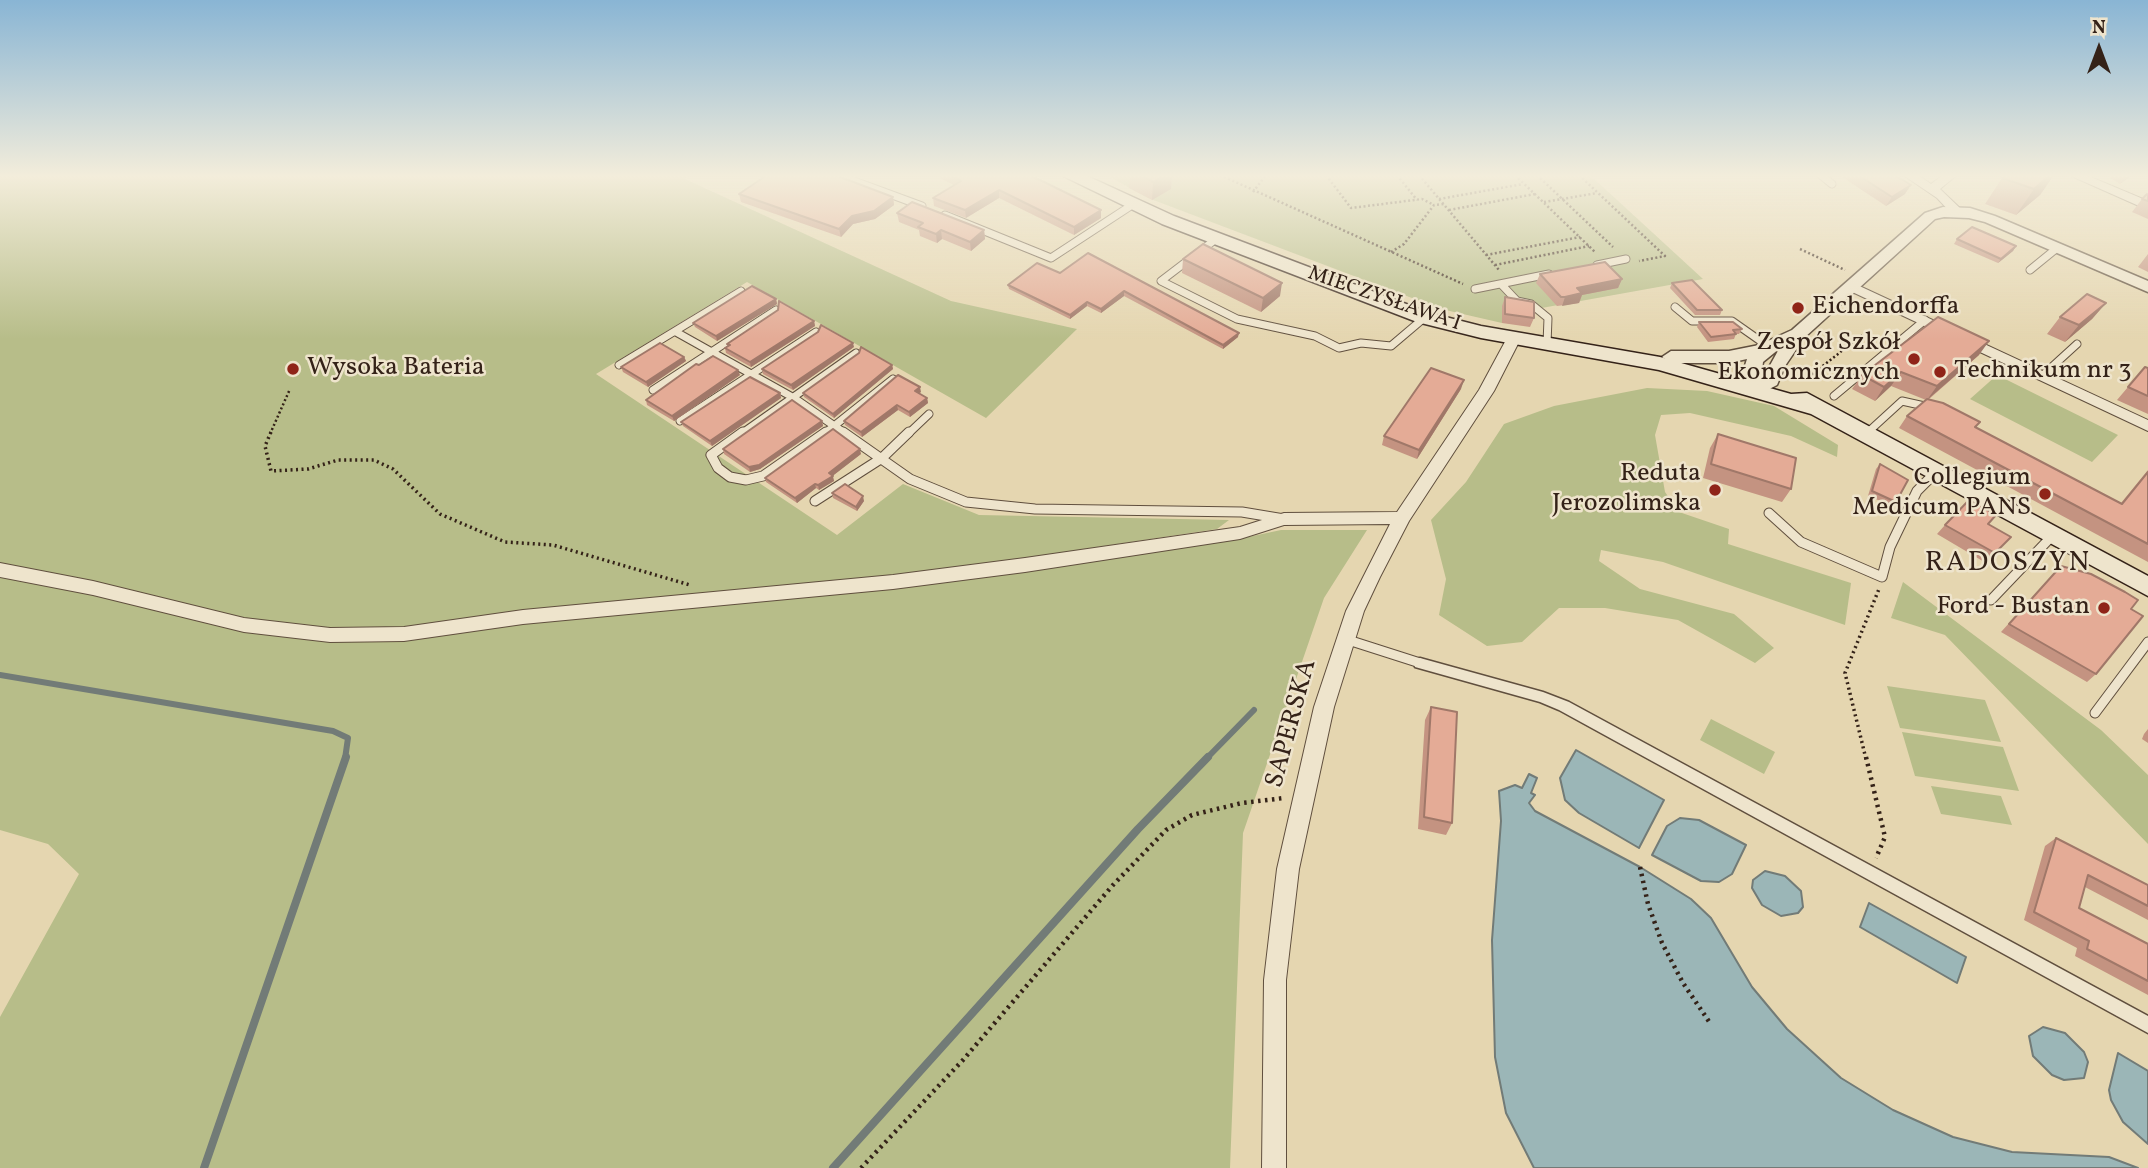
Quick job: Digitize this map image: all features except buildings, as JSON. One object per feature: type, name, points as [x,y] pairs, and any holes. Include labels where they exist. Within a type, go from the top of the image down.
[{"type":"main road","name":"MIECZYSŁAWA I","points":[[1193,230],[1424,318],[1514,338],[1759,382]]},
{"type":"main road","name":"MIECZYSŁAWA I","points":[[1548,344],[1590,345],[1671,357],[1759,382]]},
{"type":"main road","points":[[1759,382],[1867,433],[2148,587]]},
{"type":"street","points":[[1767,348],[1754,361],[1759,382],[1776,366],[1798,334],[1852,280],[1914,230]]},
{"type":"street","points":[[2014,230],[2148,287]]},
{"type":"street","points":[[1852,280],[1925,320],[2148,426]]},
{"type":"street","points":[[1671,357],[1729,357],[1767,348],[1798,334]]},
{"type":"street","name":"SAPERSKA","points":[[1274,1168],[1275,980],[1287,869],[1302,797],[1345,639],[1355,611],[1402,518],[1486,391],[1514,338]]},
{"type":"street","points":[[0,570],[93,588],[244,625],[330,635],[404,634],[523,617],[707,597],[893,582],[1025,565],[1240,533],[1284,519],[1402,518]]},
{"type":"street","points":[[1420,663],[1543,697],[1564,706],[2148,1025]]},
{"type":"lane","points":[[981,230],[1051,258],[1095,230]]},
{"type":"lane","points":[[1216,239],[1161,281],[1237,319],[1315,336],[1339,348],[1361,343],[1391,346],[1424,318]]},
{"type":"lane","points":[[2030,270],[2057,248]]},
{"type":"lane","points":[[1583,268],[1626,259]]},
{"type":"lane","points":[[1475,289],[1558,272]]},
{"type":"lane","points":[[1505,283],[1517,301],[1531,304],[1548,318],[1548,344]]},
{"type":"lane","points":[[619,365],[741,290]]},
{"type":"lane","points":[[1675,307],[1692,321],[1731,321],[1767,348]]},
{"type":"lane","points":[[653,390],[776,310]]},
{"type":"lane","points":[[1834,396],[1925,320]]},
{"type":"lane","points":[[676,332],[754,373],[837,425],[910,479],[938,492],[996,507],[1242,512],[1284,519]]},
{"type":"lane","points":[[680,421],[816,332]]},
{"type":"lane","points":[[2043,375],[2077,344]]},
{"type":"lane","points":[[856,353],[711,455],[718,468],[730,477],[746,480],[763,476],[837,425],[853,408],[893,379]]},
{"type":"lane","points":[[1867,433],[1902,401],[1936,409]]},
{"type":"lane","points":[[815,501],[882,458],[929,414]]},
{"type":"lane","points":[[1769,513],[1801,542],[1882,577],[1890,547],[1917,491],[1937,471]]},
{"type":"lane","points":[[1991,600],[2053,535]]},
{"type":"lane","points":[[1345,639],[1420,663]]},
{"type":"lane","points":[[2095,713],[2148,642]]},
{"type":"path","points":[[1339,230],[1475,289]]},
{"type":"path","points":[[1391,252],[1404,244],[1415,230]]},
{"type":"path","points":[[1465,230],[1495,265],[1505,283]]},
{"type":"path","points":[[1572,230],[1607,263]]},
{"type":"path","points":[[1595,230],[1629,262],[1665,256],[1636,230]]},
{"type":"path","points":[[1486,255],[1580,237]]},
{"type":"path","points":[[1495,265],[1589,246]]},
{"type":"path","points":[[1800,249],[1852,280]]},
{"type":"path","points":[[1805,380],[1863,334]]},
{"type":"path","points":[[290,389],[265,446],[271,471],[308,469],[338,460],[374,460],[393,469],[440,514],[505,542],[554,545],[684,581],[707,597]]},
{"type":"path","points":[[1870,874],[1885,838],[1845,673],[1869,612],[1877,601],[1882,577]]},
{"type":"path","points":[[861,1168],[963,1060],[1113,885],[1166,830],[1192,816],[1242,803],[1302,797]]},
{"type":"path","points":[[1640,867],[1648,904],[1662,943],[1710,1023]]},
{"type":"green space","points":[[0,230],[795,230],[951,301],[1077,329],[986,418],[747,282],[596,374],[837,535],[903,484],[979,515],[1229,520],[1217,529],[1012,560],[1061,566],[1234,540],[1281,530],[1367,530],[1324,598],[1243,833],[1230,1168],[0,1168],[0,1017],[79,874],[48,844],[0,830]]},
{"type":"green space","points":[[1231,230],[1649,230],[1703,279],[1536,309],[1503,307],[1502,323],[1441,309]]},
{"type":"green space","points":[[1997,375],[2118,435],[2092,462],[1970,399]]},
{"type":"green space","points":[[1647,388],[1707,391],[1774,406],[1838,445],[1837,457],[1791,436],[1690,413],[1661,415],[1655,435],[1665,492],[1679,512],[1729,529],[1728,544],[1851,583],[1845,625],[1663,562],[1601,550],[1599,561],[1640,589],[1734,614],[1774,648],[1755,663],[1678,620],[1605,608],[1559,608],[1522,642],[1487,646],[1439,615],[1446,579],[1431,520],[1466,482],[1504,424],[1554,406]]},
{"type":"green space","points":[[1903,582],[2101,730],[2148,775],[2148,844],[1945,635],[1891,618]]},
{"type":"green space","points":[[1887,686],[1985,700],[2001,742],[1900,728]]},
{"type":"green space","points":[[1711,719],[1775,752],[1764,774],[1700,740]]},
{"type":"green space","points":[[1902,732],[2003,747],[2019,791],[1915,776]]},
{"type":"green space","points":[[1931,786],[2001,796],[2012,825],[1941,814]]},
{"type":"water","points":[[1576,750],[1664,800],[1639,848],[1579,813],[1565,800],[1560,778]]},
{"type":"water","points":[[1529,774],[1537,778],[1531,793],[1535,795],[1529,803],[1535,811],[1640,867],[1691,899],[1711,918],[1752,987],[1787,1029],[1841,1078],[1893,1110],[1953,1137],[2012,1152],[2109,1157],[2138,1168],[1534,1168],[1506,1113],[1495,1057],[1492,940],[1501,821],[1499,791],[1515,785],[1522,788]]},
{"type":"water","points":[[1680,818],[1699,820],[1746,845],[1732,874],[1719,882],[1701,881],[1652,855],[1667,826]]},
{"type":"water","points":[[1765,871],[1785,876],[1801,891],[1803,907],[1798,913],[1781,916],[1762,905],[1752,888],[1753,880]]},
{"type":"water","points":[[1869,903],[1966,957],[1957,983],[1860,927]]},
{"type":"water","points":[[2043,1027],[2065,1033],[2084,1052],[2088,1062],[2084,1078],[2064,1080],[2052,1075],[2033,1056],[2029,1036]]},
{"type":"water","points":[[2118,1053],[2148,1071],[2148,1144],[2123,1122],[2111,1100],[2109,1090]]},
{"type":"waterway","points":[[0,675],[333,731],[348,738],[345,759]]},
{"type":"waterway","points":[[1206,759],[1254,710]]},
{"type":"waterway","points":[[204,1168],[346,757]]},
{"type":"waterway","points":[[833,1168],[1138,829],[1208,757]]},
{"type":"place","name":"Eichendorffa","points":[[1798,308]]},
{"type":"place","name":"Zespół Szkół Ekonomicznych","points":[[1914,359]]},
{"type":"place","name":"Wysoka Bateria","points":[[293,369]]},
{"type":"place","name":"Technikum nr 3","points":[[1940,372]]},
{"type":"place","name":"Reduta Jerozolimska","points":[[1715,490]]},
{"type":"place","name":"Collegium Medicum PANS","points":[[2045,494]]},
{"type":"place","name":"Ford - Bustan","points":[[2104,608]]},
{"type":"district","name":"RADOSZYN","points":[[2008,565]]}]
